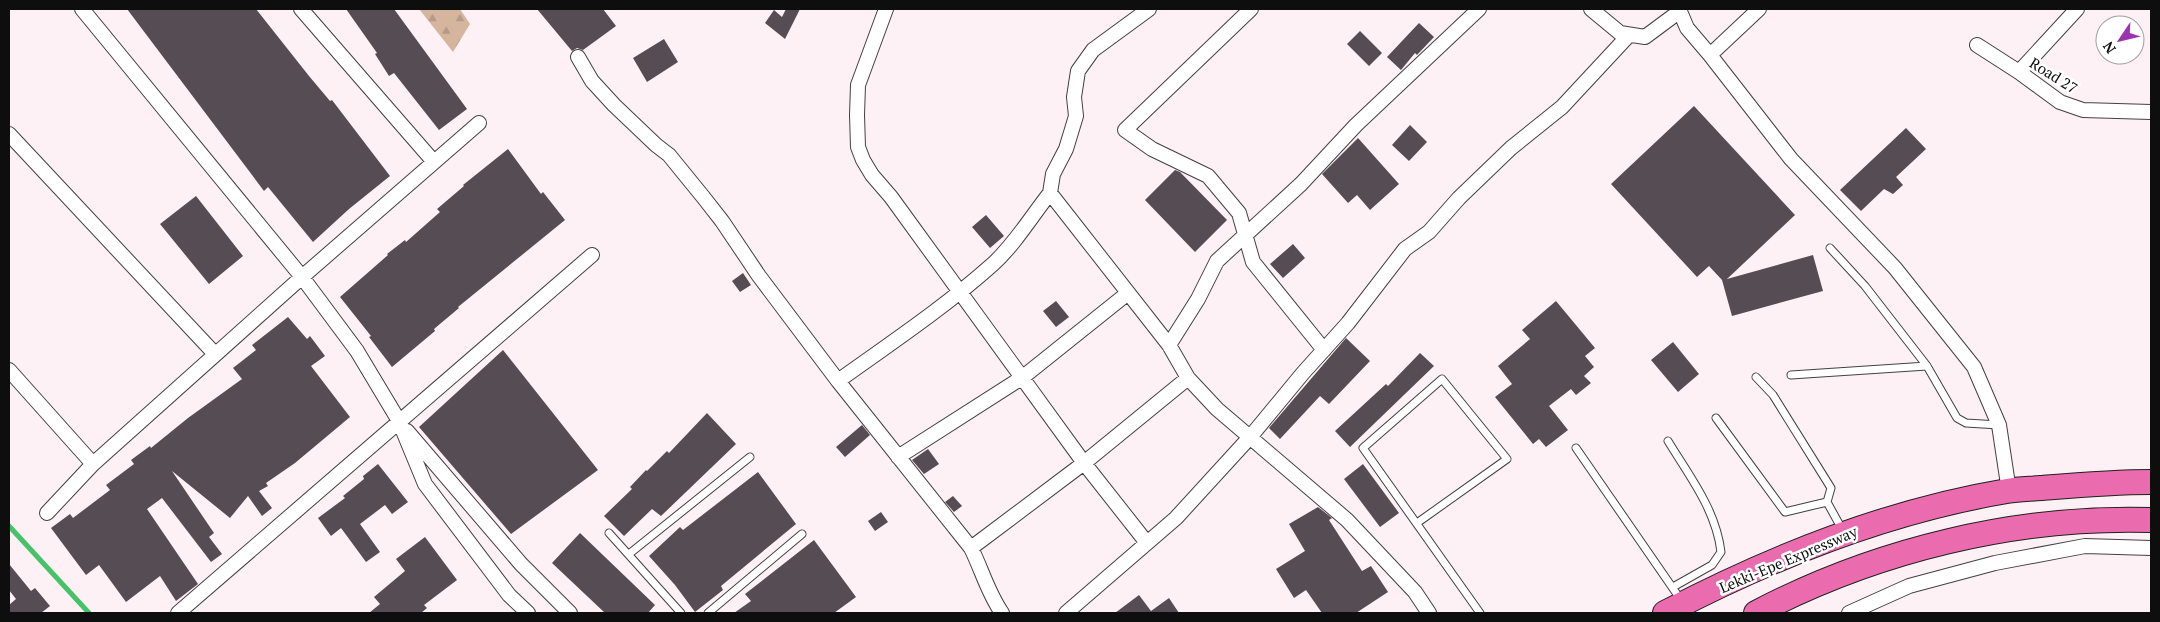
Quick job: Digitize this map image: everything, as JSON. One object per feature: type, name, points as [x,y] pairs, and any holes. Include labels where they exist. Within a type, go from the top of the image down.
[{"type":"highway","name":"Lekki-Epe Expressway","points":[[1674,601],[1844,533],[1895,516],[2009,491],[2106,482],[2151,482]]},
{"type":"highway","points":[[1756,613],[1783,599],[1856,569],[1924,548],[1985,534],[2062,522],[2151,520]]},
{"type":"street","points":[[82,9],[302,276],[357,351],[399,421],[425,484],[509,595],[528,613]]},
{"type":"street","points":[[301,9],[434,162]]},
{"type":"street","points":[[886,9],[858,85],[858,147],[872,175],[891,197],[1084,463],[1147,543]]},
{"type":"street","points":[[838,381],[961,293],[1003,253],[1050,194],[1053,174],[1066,149],[1076,116],[1074,97],[1078,71],[1093,50],[1149,9]]},
{"type":"street","points":[[1251,9],[1125,130],[1152,149],[1208,176],[1239,213],[1252,262],[1324,350]]},
{"type":"street","points":[[1169,345],[1198,299],[1216,261],[1301,184],[1356,125],[1480,9]]},
{"type":"street","points":[[1591,9],[1620,33],[1645,37],[1680,10],[1688,28],[1791,159],[1894,268],[1974,367],[1999,425],[2009,491]]},
{"type":"street","points":[[1710,55],[1759,9]]},
{"type":"street","points":[[2019,72],[2078,9]]},
{"type":"street","points":[[1066,613],[1176,518],[1251,436],[1348,323],[1405,249],[1429,232],[1459,198],[1511,148],[1562,107],[1629,35]]},
{"type":"street","name":"Road 27","points":[[1977,46],[2019,72],[2060,102],[2083,110],[2151,112]]},
{"type":"street","points":[[578,57],[592,81],[621,112],[669,155],[722,221],[759,276],[838,381],[971,548],[984,574],[992,598],[1002,613]]},
{"type":"street","points":[[47,513],[93,464],[302,276],[479,123]]},
{"type":"street","points":[[9,134],[215,354]]},
{"type":"street","points":[[1050,194],[1169,345],[1188,378],[1217,409],[1251,436],[1347,520],[1415,592],[1429,613]]},
{"type":"street","points":[[178,613],[592,255]]},
{"type":"street","points":[[898,457],[1023,377],[1128,293]]},
{"type":"street","points":[[9,370],[93,464]]},
{"type":"street","points":[[971,548],[1084,463],[1188,378]]},
{"type":"street","points":[[399,421],[521,564],[570,613]]},
{"type":"street","points":[[1849,613],[1909,586],[1994,563],[2085,546],[2151,548]]},
{"type":"lane","points":[[1830,248],[1865,286],[1927,366],[1957,418],[1966,424],[1999,425]]},
{"type":"lane","points":[[1791,375],[1927,366]]},
{"type":"lane","points":[[1756,377],[1773,395],[1831,488],[1826,502],[1844,533]]},
{"type":"lane","points":[[1416,524],[1507,460],[1442,379],[1363,448],[1416,524],[1480,613]]},
{"type":"lane","points":[[1716,418],[1786,512],[1826,502]]},
{"type":"lane","points":[[1576,448],[1674,601],[1712,565],[1721,552],[1719,533],[1707,504],[1668,441]]},
{"type":"lane","points":[[629,554],[750,457]]},
{"type":"lane","points":[[609,533],[681,613]]},
{"type":"lane","points":[[708,613],[802,534]]},
{"type":"green space","points":[[419,9],[460,9],[470,24],[453,52]]},
{"type":"building","points":[[127,9],[256,9],[309,76],[330,101],[332,100],[390,176],[349,209],[313,242],[268,187],[264,191]]},
{"type":"building","points":[[346,9],[394,9],[467,109],[439,130],[394,73],[389,76],[375,54],[377,53]]},
{"type":"building","points":[[537,9],[603,9],[616,26],[583,50],[577,48],[572,51]]},
{"type":"building","points":[[786,9],[800,9],[785,39],[765,23],[774,10],[782,17]]},
{"type":"building","points":[[1419,23],[1434,37],[1417,55],[1415,53],[1401,70],[1387,57]]},
{"type":"building","points":[[1360,31],[1382,53],[1369,66],[1347,44]]},
{"type":"building","points":[[664,39],[678,62],[647,82],[633,58]]},
{"type":"building","points":[[1694,106],[1795,215],[1727,279],[1813,255],[1823,291],[1732,316],[1722,280],[1709,266],[1697,277],[1611,184]]},
{"type":"building","points":[[1410,125],[1427,142],[1409,161],[1392,145]]},
{"type":"building","points":[[1906,128],[1926,149],[1896,177],[1903,185],[1893,194],[1884,189],[1861,211],[1840,190]]},
{"type":"building","points":[[1358,138],[1399,184],[1370,210],[1357,195],[1348,203],[1322,174]]},
{"type":"building","points":[[508,149],[541,194],[543,192],[565,220],[458,307],[434,329],[435,331],[392,367],[369,337],[371,336],[340,297],[387,254],[405,240],[406,242],[440,212],[437,209],[463,185]]},
{"type":"building","points":[[1175,170],[1180,172],[1227,220],[1195,252],[1145,200]]},
{"type":"building","points":[[196,196],[243,256],[209,284],[160,224]]},
{"type":"building","points":[[986,215],[1004,236],[990,248],[972,227]]},
{"type":"building","points":[[1293,244],[1305,258],[1283,278],[1270,264]]},
{"type":"building","points":[[743,273],[751,285],[740,292],[732,281]]},
{"type":"building","points":[[1056,301],[1069,317],[1056,327],[1043,311]]},
{"type":"building","points":[[1556,301],[1595,348],[1585,356],[1594,367],[1584,376],[1591,383],[1576,395],[1571,389],[1549,406],[1568,430],[1546,447],[1539,439],[1533,444],[1495,397],[1512,384],[1498,366],[1530,339],[1522,330]]},
{"type":"building","points":[[288,317],[307,339],[310,336],[325,356],[311,366],[350,417],[295,463],[266,483],[268,486],[259,491],[272,508],[262,516],[248,496],[230,518],[172,471],[214,533],[209,537],[222,554],[211,562],[162,498],[147,509],[198,584],[176,601],[160,576],[126,602],[99,565],[86,575],[51,528],[70,514],[73,518],[110,490],[106,485],[134,464],[131,460],[150,446],[151,448],[188,418],[242,379],[233,368],[256,350],[252,345]]},
{"type":"building","points":[[1346,338],[1370,361],[1329,404],[1320,396],[1280,439],[1269,428]]},
{"type":"building","points":[[1673,342],[1699,374],[1678,392],[1651,360]]},
{"type":"building","points":[[503,350],[598,470],[511,534],[419,427]]},
{"type":"building","points":[[1420,353],[1434,366],[1350,447],[1335,431],[1386,384],[1388,386]]},
{"type":"building","points":[[707,413],[736,444],[661,516],[652,509],[624,536],[604,516],[632,489],[630,487],[646,470],[667,451],[669,453]]},
{"type":"building","points":[[862,425],[870,435],[845,457],[836,447]]},
{"type":"building","points":[[928,449],[939,464],[924,474],[912,460]]},
{"type":"building","points":[[378,464],[408,502],[392,514],[385,505],[360,524],[380,552],[366,562],[341,528],[331,536],[318,518],[345,498],[343,496],[364,479],[363,476]]},
{"type":"building","points":[[1363,464],[1399,513],[1380,527],[1344,479]]},
{"type":"building","points":[[758,472],[796,524],[721,586],[723,590],[695,612],[675,585],[649,556],[680,527],[683,530]]},
{"type":"building","points":[[953,496],[962,506],[954,512],[945,502]]},
{"type":"building","points":[[1318,507],[1332,518],[1329,520],[1362,571],[1371,566],[1388,592],[1356,613],[1322,613],[1306,590],[1294,598],[1276,569],[1305,551],[1289,524]]},
{"type":"building","points":[[881,512],[888,522],[875,531],[868,521]]},
{"type":"building","points":[[580,533],[655,605],[648,613],[605,613],[552,563]]},
{"type":"building","points":[[425,537],[457,580],[424,605],[427,608],[421,613],[369,613],[380,604],[374,597],[405,571],[396,559]]},
{"type":"building","points":[[814,540],[856,597],[834,613],[734,613],[751,601],[745,594]]},
{"type":"building","points":[[9,564],[31,591],[35,588],[50,606],[41,613],[9,613],[9,605],[16,599],[9,590]]},
{"type":"building","points":[[1139,595],[1151,611],[1169,598],[1179,613],[1115,613]]},
{"type":"waterway","points":[[9,526],[89,613]]}]
